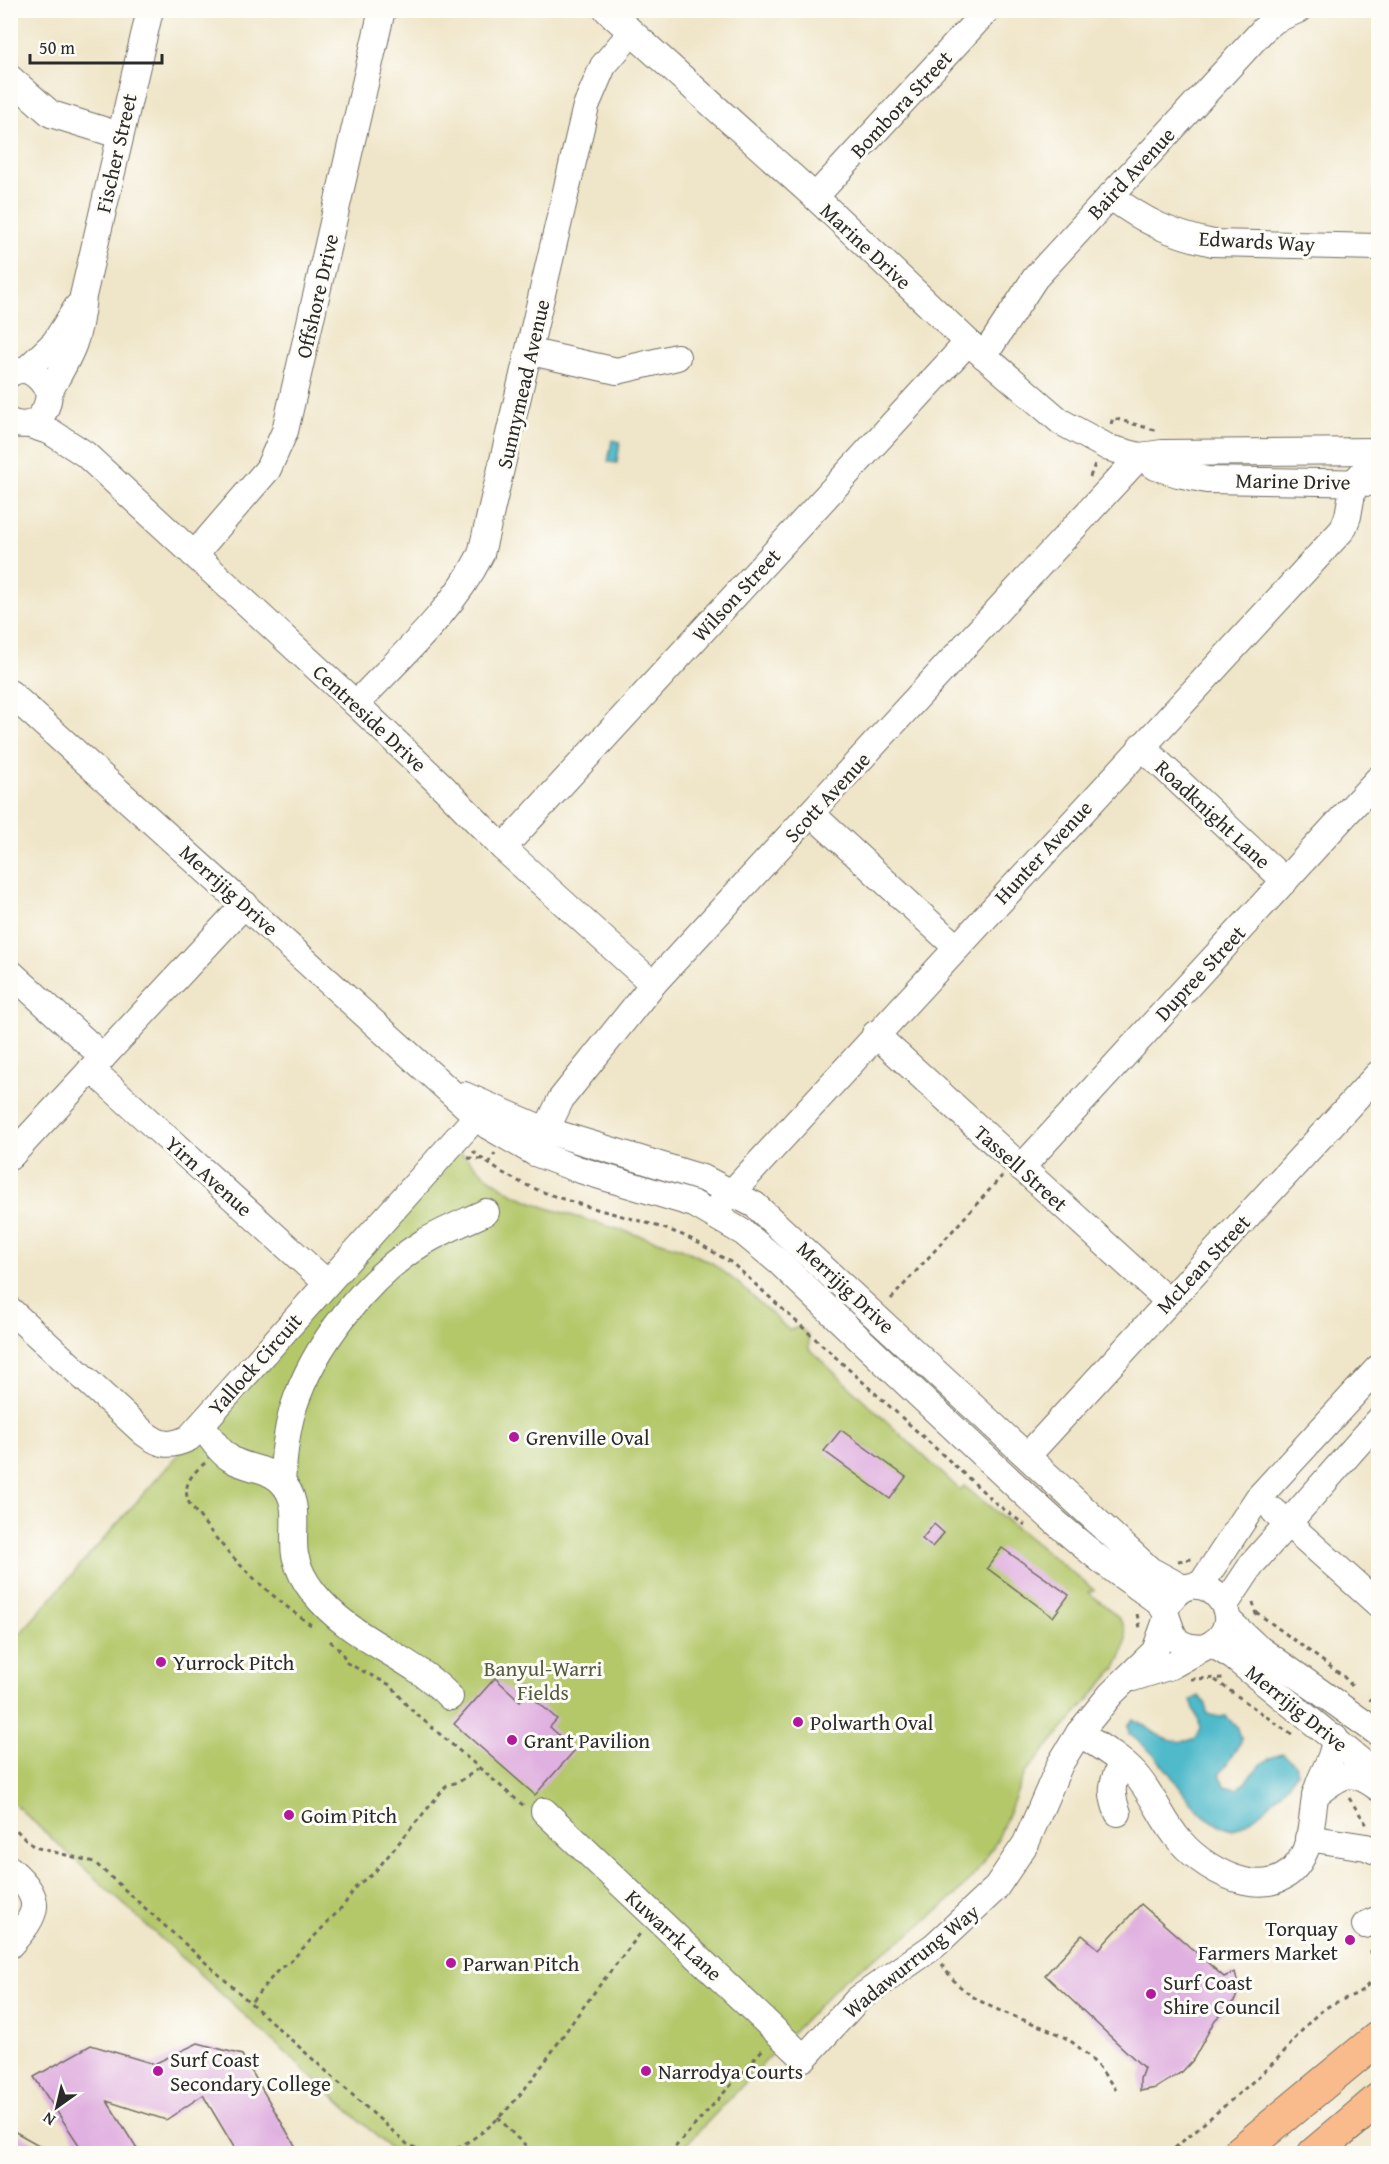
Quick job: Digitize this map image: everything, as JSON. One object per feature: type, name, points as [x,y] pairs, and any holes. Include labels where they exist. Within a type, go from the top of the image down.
[{"type":"main road","points":[[1238,2154],[1378,2038]]},
{"type":"main road","points":[[1314,2154],[1378,2100]]},
{"type":"street","name":"Fischer Street","points":[[17,425],[38,421],[71,355],[80,330],[84,296],[119,135],[150,10]]},
{"type":"street","name":"Offshore Drive","points":[[194,555],[268,469],[285,431],[382,10]]},
{"type":"street","name":"Marine Drive","points":[[608,10],[815,197],[976,349],[1061,422],[1109,448],[1140,456],[1156,466],[1178,474],[1207,480],[1366,483]]},
{"type":"street","name":"Bombora Street","points":[[815,197],[987,10]]},
{"type":"street","name":"Baird Avenue","points":[[976,349],[1035,278],[1263,30],[1275,20],[1298,10]]},
{"type":"street","name":"Sunnymead Avenue","points":[[356,704],[467,582],[482,554],[531,352],[586,106],[603,66],[631,33]]},
{"type":"street","points":[[10,78],[51,114],[66,121],[119,135]]},
{"type":"street","name":"Edwards Way","points":[[1110,196],[1149,223],[1180,235],[1213,243],[1378,247]]},
{"type":"street","name":"Fischer Street","points":[[15,371],[55,342],[84,296]]},
{"type":"street","name":"Wilson Street","points":[[503,848],[976,349]]},
{"type":"street","points":[[531,352],[617,371],[677,357]]},
{"type":"street","name":"Fischer Street","points":[[15,371],[36,375],[49,399]]},
{"type":"street","name":"Centreside Drive","points":[[49,399],[85,454]]},
{"type":"street","name":"Centreside Drive","points":[[17,425],[51,432],[85,454],[356,704],[503,848],[653,984]]},
{"type":"street","name":"Marine Drive","points":[[1140,456],[1162,453],[1378,451]]},
{"type":"street","name":"Scott Avenue","points":[[540,1141],[561,1099],[653,984],[1140,456]]},
{"type":"street","points":[[1366,483],[1378,457]]},
{"type":"street","name":"Hunter Avenue","points":[[713,1213],[1140,746],[1343,529],[1366,483]]},
{"type":"street","name":"Merrijig Drive","points":[[10,693],[245,904],[476,1117],[500,1135],[668,1166],[732,1191],[771,1218],[1150,1570],[1219,1596],[1226,1612],[1257,1647],[1378,1733]]},
{"type":"street","name":"Roadknight Lane","points":[[1140,746],[1285,881]]},
{"type":"street","name":"Dupree Street","points":[[1018,1165],[1378,780]]},
{"type":"street","points":[[812,814],[956,947]]},
{"type":"street","points":[[10,1157],[245,904]]},
{"type":"street","name":"Yirn Avenue","points":[[10,972],[97,1063],[327,1283]]},
{"type":"street","name":"Tassell Street","points":[[875,1034],[1168,1301]]},
{"type":"street","name":"McLean Street","points":[[1028,1455],[1378,1074]]},
{"type":"street","name":"Merrijig Drive","points":[[447,1088],[540,1141],[577,1169],[694,1204],[744,1233],[778,1262],[1017,1487],[1107,1565],[1148,1595],[1166,1615],[1176,1638],[1185,1644],[1208,1646],[1233,1657],[1378,1775]]},
{"type":"street","name":"Yallock Circuit","points":[[10,1310],[158,1444],[172,1446],[189,1438],[327,1283],[460,1148],[476,1117]]},
{"type":"street","points":[[282,1482],[289,1425],[301,1388],[328,1338],[354,1303],[422,1244],[486,1212]]},
{"type":"street","points":[[1166,1615],[1175,1594],[1191,1587],[1257,1498],[1378,1368]]},
{"type":"street","points":[[1208,1646],[1224,1632],[1226,1612],[1238,1582],[1288,1521],[1378,1421]]},
{"type":"street","points":[[201,1425],[231,1459],[259,1468],[282,1482],[292,1498],[296,1515],[295,1555],[301,1573],[311,1591],[333,1615],[350,1629],[418,1669],[450,1697]]},
{"type":"street","points":[[1257,1498],[1288,1521],[1378,1605]]},
{"type":"street","name":"Wadawurrung Way","points":[[804,2058],[858,1999],[934,1946],[971,1914],[1011,1867],[1039,1817],[1060,1764],[1078,1733],[1111,1694],[1155,1651],[1166,1615]]},
{"type":"street","name":"Wadawurrung Way","points":[[1127,1680],[1171,1666],[1208,1646]]},
{"type":"street","points":[[1078,1733],[1122,1763],[1143,1785],[1178,1839],[1189,1851],[1215,1871],[1230,1878],[1257,1883],[1279,1878],[1297,1864],[1305,1852],[1315,1795],[1319,1780],[1332,1760],[1335,1738]]},
{"type":"street","points":[[1118,1813],[1111,1789],[1122,1763]]},
{"type":"street","points":[[1315,1795],[1337,1777],[1350,1775],[1362,1778],[1378,1788]]},
{"type":"street","name":"Kuwarrk Lane","points":[[535,1810],[655,1917],[804,2058]]},
{"type":"street","points":[[1308,1838],[1366,1847],[1376,1843]]},
{"type":"street","points":[[10,1869],[28,1886],[36,1905],[29,1924],[10,1945]]},
{"type":"path","points":[[460,1148],[516,1180],[574,1203],[681,1234],[732,1263],[998,1505],[1025,1526]]},
{"type":"path","points":[[460,1148],[482,1159]]},
{"type":"path","points":[[891,1299],[1018,1165]]},
{"type":"path","points":[[221,1450],[195,1471],[186,1485],[187,1500],[224,1551],[318,1631]]},
{"type":"path","points":[[1256,1612],[1343,1676],[1356,1690]]},
{"type":"path","points":[[326,1637],[341,1651],[347,1663],[392,1686],[408,1707],[478,1769],[535,1810]]},
{"type":"path","points":[[1215,1680],[1294,1736]]},
{"type":"path","points":[[1363,1698],[1378,1701]]},
{"type":"path","points":[[252,2001],[279,1969],[290,1962],[344,1905],[357,1885],[373,1874],[447,1785],[459,1782],[478,1769]]},
{"type":"path","points":[[1337,1777],[1376,1843]]},
{"type":"path","points":[[10,1824],[34,1847],[94,1862],[252,2001],[407,2144],[428,2154]]},
{"type":"path","points":[[440,2154],[455,2149],[475,2137],[498,2117],[550,2056],[587,2001],[655,1917]]},
{"type":"path","points":[[934,1946],[953,1980],[970,1996],[993,2009],[1062,2036],[1081,2049],[1116,2090]]},
{"type":"path","points":[[1168,2154],[1264,2072],[1323,2010],[1350,1995],[1360,1994],[1375,1976],[1371,1951],[1378,1947]]},
{"type":"path","points":[[669,2154],[766,2046]]},
{"type":"path","points":[[498,2117],[536,2154]]},
{"type":"green space","name":"Banyul-Warri Fields","points":[[452,1145],[487,1176],[513,1194],[547,1208],[681,1248],[712,1263],[738,1283],[789,1330],[799,1327],[808,1335],[809,1349],[960,1490],[964,1486],[1094,1590],[1088,1592],[1117,1616],[1126,1632],[1123,1654],[1116,1668],[1025,1773],[997,1841],[976,1873],[956,1895],[912,1932],[843,1980],[677,2154],[395,2153],[11,1801],[10,1645]]},
{"type":"water","points":[[612,440],[620,442],[617,463],[608,462]]},
{"type":"water","points":[[1199,1696],[1206,1704],[1207,1714],[1226,1716],[1238,1729],[1242,1740],[1220,1774],[1224,1786],[1237,1789],[1263,1763],[1275,1756],[1283,1754],[1295,1764],[1297,1773],[1276,1798],[1252,1819],[1233,1830],[1219,1825],[1199,1811],[1157,1758],[1129,1734],[1128,1725],[1134,1719],[1171,1741],[1187,1741],[1196,1738],[1201,1728],[1191,1700]]},
{"type":"building","points":[[841,1430],[906,1477],[890,1499],[824,1451]]},
{"type":"building","points":[[934,1524],[944,1533],[932,1547],[922,1539]]},
{"type":"building","points":[[1002,1548],[1069,1595],[1053,1617],[987,1568]]},
{"type":"building","name":"Grant Pavilion","points":[[495,1678],[520,1701],[526,1692],[557,1719],[550,1727],[575,1750],[535,1795],[454,1724]]},
{"type":"building","name":"Surf Coast Shire Council","points":[[1141,1904],[1224,1977],[1235,1972],[1239,1988],[1235,2000],[1215,2020],[1193,2060],[1182,2072],[1156,2088],[1140,2091],[1140,2079],[1144,2068],[1045,1975],[1082,1935],[1099,1949]]},
{"type":"building","points":[[198,2043],[242,2055],[300,2154],[238,2154],[203,2095],[166,2120],[107,2101],[140,2154],[85,2154],[34,2077],[91,2045],[154,2064]]},
{"type":"building","points":[[10,2129],[55,2154],[10,2154]]},
{"type":"place","name":"Grenville Oval","points":[[514,1437]]},
{"type":"place","name":"Yurrock Pitch","points":[[161,1662]]},
{"type":"place","name":"Polwarth Oval","points":[[798,1722]]},
{"type":"place","name":"Grant Pavilion","points":[[512,1740]]},
{"type":"place","name":"Goim Pitch","points":[[289,1815]]},
{"type":"place","name":"Torquay Farmers Market","points":[[1350,1940]]},
{"type":"place","name":"Parwan Pitch","points":[[451,1963]]},
{"type":"place","name":"Surf Coast Shire Council","points":[[1151,1994]]},
{"type":"place","name":"Surf Coast Secondary College","points":[[158,2071]]},
{"type":"place","name":"Narrodya Courts","points":[[646,2071]]}]
